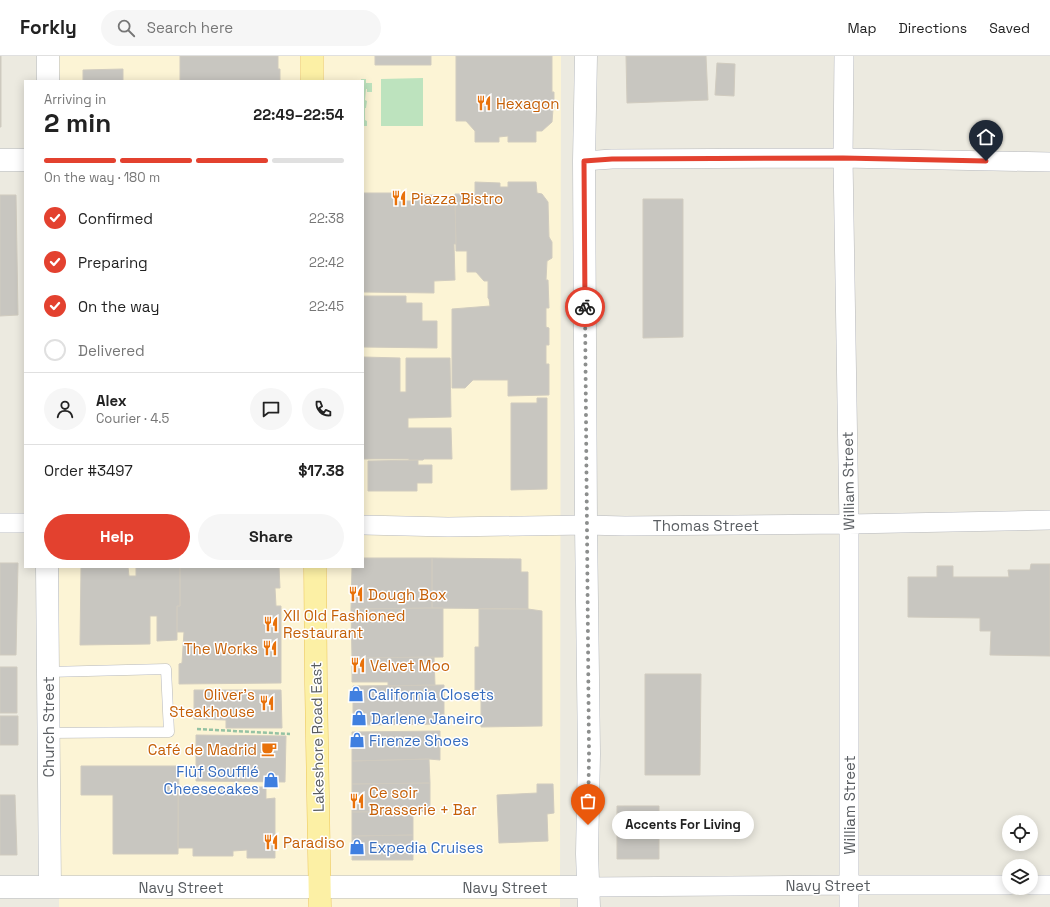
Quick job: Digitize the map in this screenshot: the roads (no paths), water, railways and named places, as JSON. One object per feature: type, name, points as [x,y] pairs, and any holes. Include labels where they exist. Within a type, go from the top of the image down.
[{"type":"main road","points":[[312,56],[312,80]]},
{"type":"main road","name":"Lakeshore Road East","points":[[315,568],[320,897]]},
{"type":"street","points":[[48,56],[48,80]]},
{"type":"street","points":[[586,56],[584,161],[589,754],[587,854],[589,897]]},
{"type":"street","name":"William Street","points":[[844,56],[843,158],[849,524],[849,907]]},
{"type":"street","points":[[584,161],[612,159],[843,158],[1050,162]]},
{"type":"street","points":[[0,160],[24,160]]},
{"type":"street","name":"Thomas Street","points":[[364,525],[448,527],[586,525],[633,526],[1050,520]]},
{"type":"street","points":[[0,523],[24,523]]},
{"type":"street","name":"Church Street","points":[[47,568],[50,887]]},
{"type":"street","name":"Navy Street","points":[[0,887],[50,887],[320,897],[368,886],[589,897],[849,885],[1002,885]]},
{"type":"street","points":[[1038,885],[1050,885]]},
{"type":"lane","points":[[48,672],[166,669],[169,732],[48,734]]},
{"type":"place","name":"Hexagon","points":[[484,103]]},
{"type":"place","name":"Piazza Bistro","points":[[399,198]]},
{"type":"place","name":"Dough Box","points":[[356,594]]},
{"type":"place","name":"XII Old Fashioned Restaurant","points":[[271,624]]},
{"type":"place","name":"The Works","points":[[270,648]]},
{"type":"place","name":"Velvet Moo","points":[[358,665]]},
{"type":"place","name":"California Closets","points":[[356,694]]},
{"type":"place","name":"Oliver's Steakhouse","points":[[267,703]]},
{"type":"place","name":"Darlene Janeiro","points":[[359,718]]},
{"type":"place","name":"Firenze Shoes","points":[[357,740]]},
{"type":"place","name":"Café de Madrid","points":[[269,749]]},
{"type":"place","name":"Flüf Soufflé Cheesecakes","points":[[271,780]]},
{"type":"place","name":"Ce soir Brasserie + Bar","points":[[357,801]]},
{"type":"place","name":"Accents For Living","points":[[588,825]]},
{"type":"place","name":"Paradiso","points":[[271,842]]},
{"type":"place","name":"Expedia Cruises","points":[[357,847]]}]
